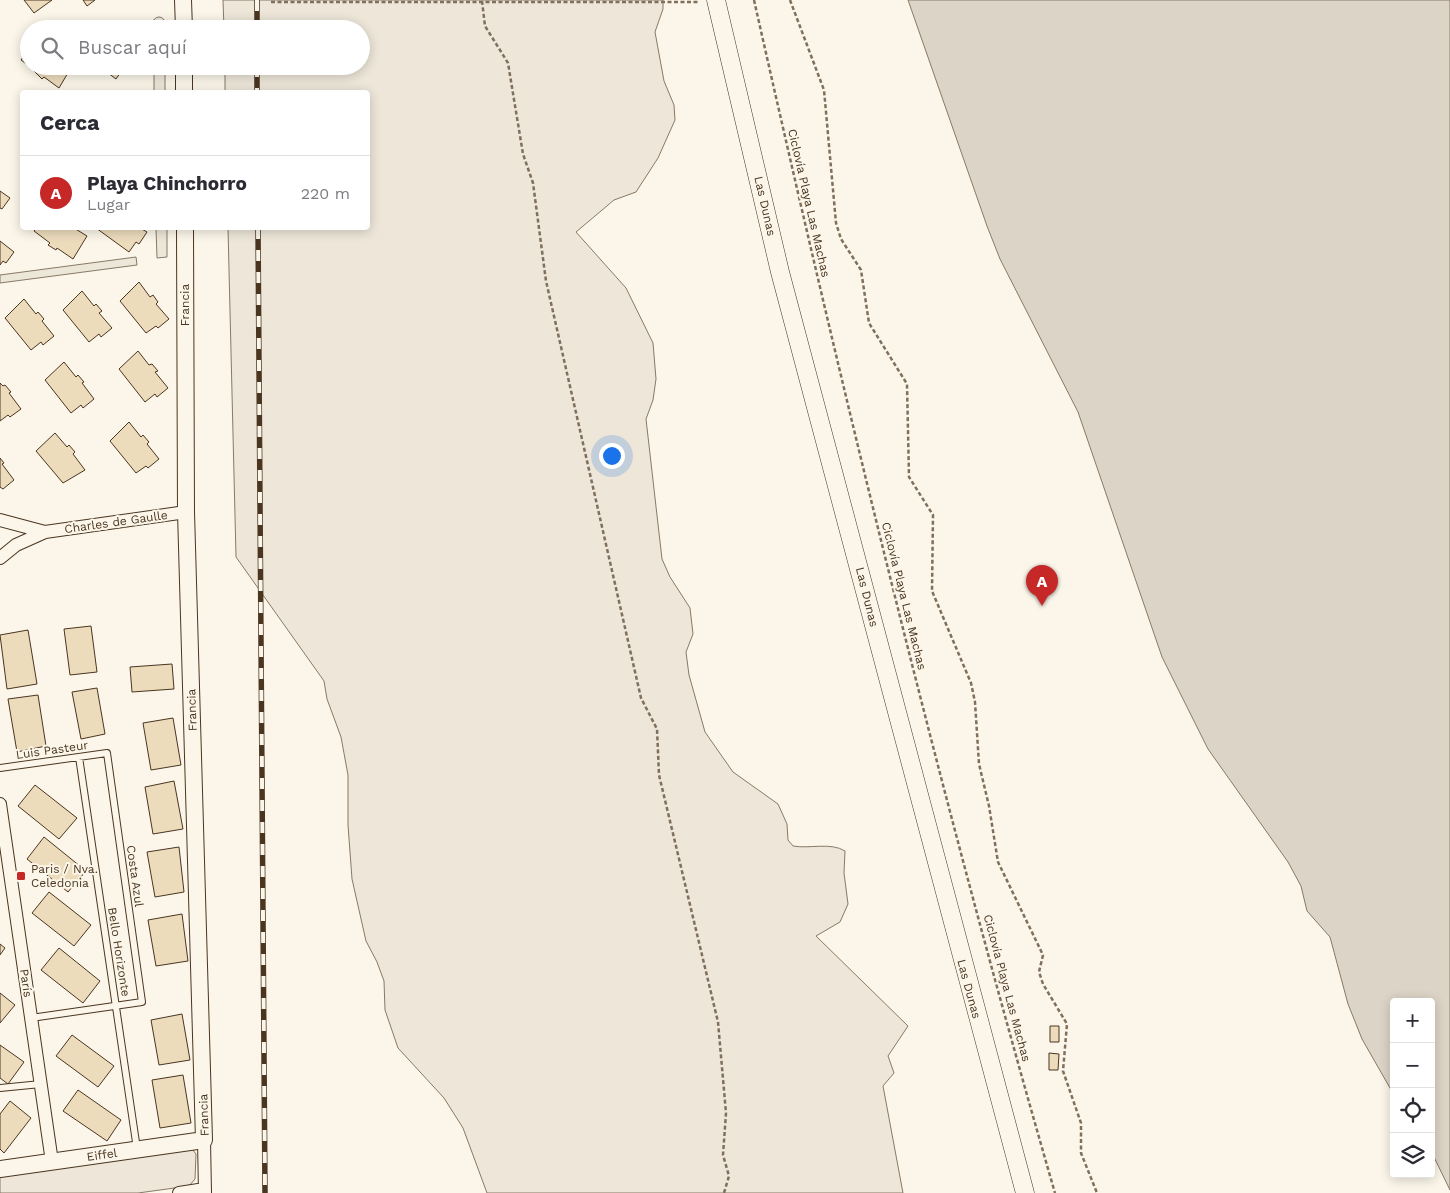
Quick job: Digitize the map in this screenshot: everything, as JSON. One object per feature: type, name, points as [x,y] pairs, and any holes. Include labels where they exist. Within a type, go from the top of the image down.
[{"type":"main road","name":"Las Dunas","points":[[717,1],[780,272],[1025,1193]]},
{"type":"street","points":[[184,0],[184,20]]},
{"type":"street","points":[[184,75],[184,90]]},
{"type":"street","name":"Francia","points":[[185,230],[186,512],[205,1191]]},
{"type":"street","name":"Charles de Gaulle","points":[[0,558],[16,545],[45,532],[186,512]]},
{"type":"street","name":"Charles de Gaulle","points":[[0,520],[45,532]]},
{"type":"street","name":"París","points":[[0,804],[3,849],[31,1018],[52,1162]]},
{"type":"street","name":"Eiffel","points":[[0,1169],[204,1140]]},
{"type":"street","points":[[178,1193],[205,1191]]},
{"type":"lane","name":"Luis Pasteur","points":[[0,768],[107,753]]},
{"type":"lane","name":"Costa Azul","points":[[107,753],[142,1002],[116,1006]]},
{"type":"lane","name":"Bello Horizonte","points":[[79,757],[137,1150]]},
{"type":"lane","points":[[31,1018],[116,1006]]},
{"type":"lane","points":[[0,1088],[40,1084]]},
{"type":"path","points":[[271,2],[482,0],[717,1]]},
{"type":"path","points":[[482,0],[486,26],[508,63],[523,154],[533,182],[546,281],[641,698],[657,729],[659,775],[718,1022],[726,1113],[724,1155],[729,1176],[724,1193]]},
{"type":"path","name":"Ciclovía Playa Las Machas","points":[[754,0],[862,465],[976,905],[1055,1193]]},
{"type":"path","points":[[790,0],[824,90],[836,224],[841,239],[861,270],[869,323],[906,384],[909,477],[933,515],[932,591],[971,683],[975,702],[979,764],[989,806],[998,862],[1043,955],[1039,972],[1043,984],[1068,1024],[1063,1070],[1081,1123],[1081,1153],[1096,1193]]},
{"type":"shaded area","points":[[223,0],[663,0],[663,9],[655,32],[664,81],[674,105],[675,120],[658,158],[636,192],[614,200],[576,232],[626,288],[653,343],[656,379],[653,400],[646,419],[662,559],[670,577],[690,608],[693,634],[686,652],[689,675],[705,732],[733,772],[778,804],[787,824],[788,840],[793,846],[827,846],[845,851],[844,873],[848,904],[840,922],[816,936],[908,1026],[888,1056],[894,1073],[883,1086],[903,1193],[487,1193],[463,1128],[444,1098],[398,1048],[385,1010],[384,981],[366,941],[352,879],[348,825],[348,775],[341,737],[327,699],[324,681],[236,557],[228,230],[370,230],[370,90],[225,90],[225,75],[370,75],[370,20],[224,20]]},
{"type":"shaded area","points":[[908,0],[1450,0],[1450,1190],[1435,1159],[1435,998],[1390,998],[1390,1088],[1362,1039],[1348,1004],[1330,937],[1307,911],[1301,886],[1288,862],[1208,749],[1162,657],[1078,412],[1000,259]]},
{"type":"shaded area","points":[[159,17],[164,20],[154,20]]},
{"type":"shaded area","points":[[154,75],[165,75],[165,90],[154,90]]},
{"type":"shaded area","points":[[156,230],[167,230],[167,257],[157,258]]},
{"type":"shaded area","points":[[136,257],[137,265],[0,283],[0,275]]},
{"type":"shaded area","points":[[190,1146],[196,1154],[195,1179],[189,1186],[138,1193],[0,1193],[0,1174]]},
{"type":"building","points":[[24,0],[52,0],[34,13]]},
{"type":"building","points":[[83,0],[95,0],[87,6]]},
{"type":"building","points":[[38,75],[67,75],[59,88],[44,77],[42,79]]},
{"type":"building","points":[[111,75],[119,75],[116,79]]},
{"type":"building","points":[[0,191],[10,198],[2,209],[0,208]]},
{"type":"building","points":[[77,230],[87,236],[73,259],[57,248],[56,250],[48,245],[50,243],[34,231]]},
{"type":"building","points":[[99,230],[144,230],[147,232],[139,244],[136,242],[129,252]]},
{"type":"building","points":[[0,241],[14,252],[6,263],[3,261],[0,265]]},
{"type":"building","points":[[139,282],[150,297],[153,295],[158,302],[156,304],[169,319],[158,328],[156,326],[146,333],[120,301]]},
{"type":"building","points":[[82,291],[94,306],[96,304],[102,311],[99,313],[112,328],[101,337],[99,334],[89,342],[63,310]]},
{"type":"building","points":[[24,299],[36,314],[38,312],[44,319],[42,321],[54,336],[43,345],[41,342],[31,350],[5,318]]},
{"type":"building","points":[[138,351],[149,365],[152,364],[158,371],[155,372],[168,388],[157,397],[155,394],[145,402],[119,369]]},
{"type":"building","points":[[64,362],[76,377],[78,375],[84,382],[82,383],[94,399],[83,408],[81,405],[71,413],[45,380]]},
{"type":"building","points":[[0,383],[3,386],[5,385],[11,392],[9,393],[21,409],[0,421]]},
{"type":"building","points":[[129,422],[141,437],[143,435],[149,442],[147,444],[159,459],[148,468],[146,466],[136,473],[110,441]]},
{"type":"building","points":[[55,433],[67,447],[69,445],[75,452],[73,454],[85,470],[63,483],[36,451]]},
{"type":"building","points":[[0,458],[4,463],[2,464],[14,480],[3,489],[0,487]]},
{"type":"building","points":[[91,626],[97,672],[70,675],[64,629]]},
{"type":"building","points":[[28,630],[37,684],[7,689],[0,635]]},
{"type":"building","points":[[172,664],[174,689],[132,692],[130,667]]},
{"type":"building","points":[[97,688],[105,734],[81,739],[72,692]]},
{"type":"building","points":[[38,695],[46,746],[17,752],[8,699]]},
{"type":"building","points":[[173,718],[181,765],[151,770],[143,723]]},
{"type":"building","points":[[174,781],[183,829],[153,834],[145,787]]},
{"type":"building","points":[[35,785],[77,818],[59,839],[18,806]]},
{"type":"building","points":[[44,837],[86,871],[68,892],[27,859]]},
{"type":"building","points":[[179,847],[184,892],[155,897],[147,852]]},
{"type":"building","points":[[49,892],[91,925],[74,946],[32,913]]},
{"type":"building","points":[[182,914],[188,961],[156,966],[148,920]]},
{"type":"building","points":[[0,944],[5,948],[0,955]]},
{"type":"building","points":[[59,948],[100,981],[83,1003],[41,970]]},
{"type":"building","points":[[0,993],[15,1005],[0,1023]]},
{"type":"building","points":[[182,1014],[190,1060],[159,1065],[151,1020]]},
{"type":"building","points":[[1050,1026],[1059,1026],[1059,1042],[1050,1042]]},
{"type":"building","points":[[72,1035],[114,1066],[98,1087],[56,1056]]},
{"type":"building","points":[[0,1045],[24,1062],[8,1084],[0,1078]]},
{"type":"building","points":[[1049,1053],[1059,1054],[1058,1070],[1049,1070]]},
{"type":"building","points":[[183,1075],[191,1123],[160,1128],[152,1080]]},
{"type":"building","points":[[78,1090],[121,1120],[107,1141],[63,1111]]},
{"type":"building","points":[[10,1101],[31,1118],[4,1153],[0,1149],[0,1114]]},
{"type":"railway","points":[[257,0],[257,20]]},
{"type":"railway","points":[[257,75],[257,90]]},
{"type":"railway","points":[[258,230],[265,1193]]},
{"type":"place","name":"Playa Chinchorro","points":[[1042,606]]},
{"type":"place","name":"Paris / Nva. Celedonia","points":[[21,876]]}]
